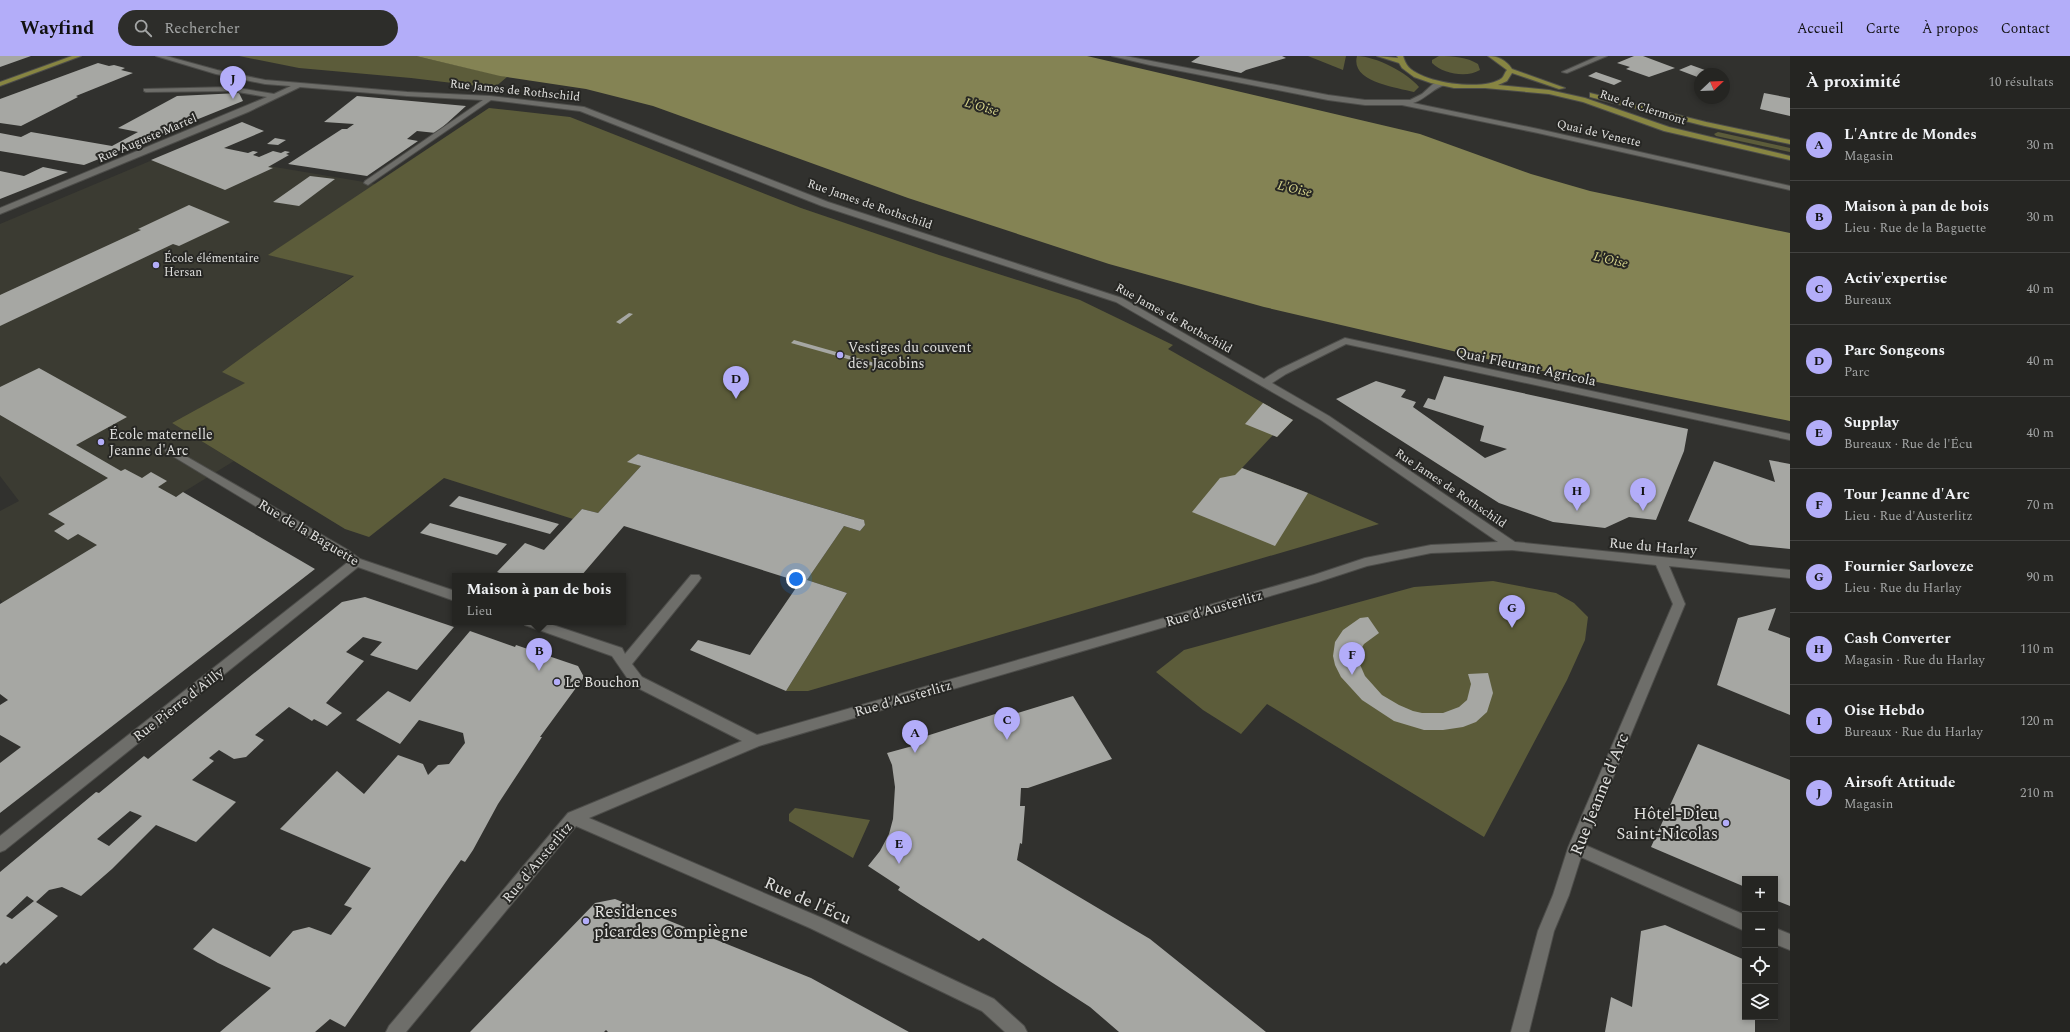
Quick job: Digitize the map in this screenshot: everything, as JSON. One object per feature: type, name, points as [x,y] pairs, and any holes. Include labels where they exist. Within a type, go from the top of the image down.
[{"type":"main road","points":[[0,84],[78,56]]},
{"type":"main road","points":[[1380,56],[1400,59]]},
{"type":"main road","points":[[1487,86],[1506,80],[1510,75],[1510,70],[1495,57]]},
{"type":"main road","name":"Rue de Clermont","points":[[1400,59],[1404,68],[1414,74],[1443,84],[1487,86],[1549,92],[1586,100],[1667,129],[1790,158]]},
{"type":"main road","name":"Rue de Clermont","points":[[1510,70],[1553,86],[1705,124],[1790,142]]},
{"type":"street","name":"Rue James de Rothschild","points":[[159,56],[216,72],[265,82],[407,94],[490,98],[581,109],[825,204],[1119,300],[1325,418],[1512,546]]},
{"type":"street","name":"Quai de Venette","points":[[1115,56],[1294,92],[1358,101],[1402,103],[1538,131],[1790,188]]},
{"type":"street","points":[[1564,72],[1604,56]]},
{"type":"street","name":"Rue Auguste Martel","points":[[0,212],[238,113],[302,84]]},
{"type":"street","name":"Quai de Venette","points":[[1402,103],[1423,97],[1428,94],[1435,85],[1443,84]]},
{"type":"street","points":[[146,90],[232,89],[274,96]]},
{"type":"street","points":[[368,183],[490,98]]},
{"type":"street","name":"Quai Fleurant Agricola","points":[[1266,383],[1282,372],[1345,340],[1790,436]]},
{"type":"street","name":"Rue de la Baguette","points":[[170,450],[344,552],[356,562],[452,595]]},
{"type":"street","name":"Rue du Harlay","points":[[1512,546],[1790,574]]},
{"type":"street","name":"Rue d'Austerlitz","points":[[395,1032],[573,818],[756,741],[1310,580],[1365,562],[1431,549],[1512,546]]},
{"type":"street","name":"Rue Pierre d'Ailly","points":[[0,845],[356,562]]},
{"type":"street","name":"Rue Jeanne d'Arc","points":[[1520,1032],[1546,931],[1576,848],[1679,604],[1661,562]]},
{"type":"street","points":[[625,663],[695,578]]},
{"type":"street","points":[[539,625],[617,652],[637,681],[756,741]]},
{"type":"street","name":"Rue de l'Écu","points":[[573,818],[816,923],[988,1005],[1018,1032]]},
{"type":"street","points":[[1576,848],[1742,922]]},
{"type":"street","points":[[1778,937],[1790,942]]},
{"type":"shaded area","points":[[239,56],[416,56],[507,77],[494,88],[411,78],[299,68]]},
{"type":"shaded area","points":[[1308,56],[1346,56],[1343,70]]},
{"type":"shaded area","points":[[1357,56],[1373,59],[1391,66],[1407,76],[1419,87],[1414,92],[1376,82],[1360,72],[1357,65]]},
{"type":"shaded area","points":[[1439,56],[1465,58],[1478,64],[1480,70],[1469,74],[1455,74],[1442,70],[1432,63],[1432,60]]},
{"type":"shaded area","points":[[489,108],[570,117],[801,208],[939,255],[1080,300],[1173,345],[1168,349],[1293,420],[1277,437],[1273,435],[1242,468],[1308,493],[1379,524],[808,691],[786,691],[847,593],[807,580],[844,526],[860,531],[865,525],[864,521],[861,519],[638,454],[628,462],[641,466],[598,513],[582,509],[573,519],[444,478],[369,537],[345,529],[172,423],[245,383],[222,372],[354,276],[268,255]]},
{"type":"shaded area","points":[[1718,132],[1790,148],[1790,152],[1716,136],[1714,134]]},
{"type":"shaded area","points":[[193,143],[245,162],[376,184],[269,255],[354,275],[223,372],[246,383],[172,423],[234,461],[3,603],[0,599],[0,511],[19,501],[0,476],[0,224]]},
{"type":"shaded area","points":[[1493,581],[1556,593],[1574,603],[1588,617],[1585,640],[1567,680],[1484,837],[1267,704],[1241,734],[1203,710],[1156,672],[1184,650],[1414,587]]},
{"type":"shaded area","points":[[795,808],[870,820],[853,858],[789,821],[789,814]]},
{"type":"water","name":"L'Oise","points":[[416,56],[1087,56],[1420,134],[1531,174],[1590,191],[1790,233],[1790,421],[1513,365],[1264,307],[1109,264],[908,198],[653,106],[586,89],[500,76]]},
{"type":"building","points":[[0,56],[31,56],[0,67]]},
{"type":"building","points":[[1200,56],[1282,56],[1286,58],[1246,70],[1241,73],[1191,62]]},
{"type":"building","points":[[1634,56],[1643,56],[1675,68],[1649,77],[1626,69],[1630,67],[1617,63]]},
{"type":"building","points":[[98,63],[125,68],[121,70],[133,73],[76,96],[78,97],[21,126],[0,123],[0,99]]},
{"type":"building","points":[[1691,65],[1699,68],[1694,68],[1694,76],[1679,70]]},
{"type":"building","points":[[1596,72],[1622,81],[1614,85],[1588,76]]},
{"type":"building","points":[[239,93],[243,101],[84,165],[0,151],[0,133],[21,137],[31,132],[112,146],[138,132],[118,128],[177,96]]},
{"type":"building","points":[[1764,93],[1790,98],[1790,116],[1760,109]]},
{"type":"building","points":[[357,96],[466,106],[436,133],[417,131],[407,139],[418,141],[367,176],[288,164],[342,129],[347,129],[354,124],[324,122]]},
{"type":"building","points":[[242,122],[264,131],[224,148],[248,153],[253,151],[258,152],[253,155],[259,157],[273,151],[281,153],[285,151],[290,152],[286,154],[289,155],[268,167],[273,168],[225,190],[151,160]]},
{"type":"building","points":[[275,138],[286,140],[278,145],[267,144]]},
{"type":"building","points":[[43,167],[68,172],[0,199],[0,171],[24,176]]},
{"type":"building","points":[[310,176],[335,179],[299,206],[273,202]]},
{"type":"building","points":[[189,205],[230,222],[179,246],[173,244],[0,326],[0,295],[141,230],[138,229]]},
{"type":"building","points":[[629,313],[633,314],[620,324],[616,322]]},
{"type":"building","name":"Vestiges du couvent des Jacobins","points":[[794,340],[889,367],[887,370],[791,343]]},
{"type":"building","points":[[39,368],[127,417],[76,445],[121,471],[125,469],[142,478],[151,472],[167,481],[158,487],[176,497],[183,492],[315,569],[0,813],[0,763],[21,747],[0,735],[0,705],[8,700],[0,694],[0,604],[97,545],[78,534],[68,540],[54,531],[65,524],[48,514],[108,478],[0,415],[0,387]]},
{"type":"building","points":[[1444,376],[1688,429],[1684,451],[1656,520],[1629,517],[1605,528],[1553,522],[1499,503],[1336,399],[1376,381],[1406,390],[1401,397],[1416,402],[1413,407],[1485,458],[1507,449],[1480,441],[1484,426],[1423,407],[1428,398],[1435,400]]},
{"type":"building","points":[[1263,403],[1293,420],[1277,437],[1245,424]]},
{"type":"building","points":[[638,454],[864,520],[865,525],[860,531],[844,526],[807,580],[847,593],[786,691],[690,650],[698,640],[750,655],[800,582],[624,526],[584,573],[497,572],[525,543],[544,550],[582,509],[598,513],[641,466],[627,462]]},
{"type":"building","points":[[1769,460],[1790,464],[1790,549],[1750,545],[1688,521],[1714,461],[1775,482]]},
{"type":"building","points":[[1242,468],[1308,493],[1275,546],[1192,512],[1220,478],[1235,475]]},
{"type":"building","points":[[459,496],[559,524],[550,534],[449,506]]},
{"type":"building","points":[[430,523],[507,544],[497,555],[420,533]]},
{"type":"building","points":[[365,597],[454,627],[417,670],[370,655],[382,642],[363,637],[346,652],[364,661],[326,703],[342,713],[327,726],[314,719],[312,721],[289,707],[255,735],[264,740],[246,757],[234,759],[219,750],[209,758],[214,761],[192,780],[236,802],[196,842],[156,825],[112,869],[81,896],[62,887],[49,890],[36,902],[58,916],[6,964],[4,962],[0,966],[0,872],[96,792],[99,793],[144,756],[148,759],[342,602]],"holes":[[[130,811],[142,816],[109,846],[97,839]],[[27,896],[34,901],[12,919],[6,916]]]},
{"type":"building","points":[[1776,608],[1768,630],[1790,638],[1790,715],[1717,685],[1738,618]]},
{"type":"building","points":[[1368,617],[1379,633],[1364,644],[1360,651],[1358,660],[1365,676],[1382,695],[1413,711],[1422,713],[1443,713],[1459,707],[1467,700],[1471,684],[1468,674],[1488,673],[1493,693],[1487,712],[1476,722],[1463,727],[1443,730],[1424,730],[1394,721],[1362,700],[1341,677],[1335,665],[1333,656],[1335,642],[1343,630],[1360,618]]},
{"type":"building","points":[[470,631],[515,647],[516,645],[578,666],[584,677],[540,737],[542,737],[498,804],[465,862],[461,860],[345,1027],[330,1019],[315,1032],[220,1032],[271,988],[218,963],[193,949],[213,928],[270,957],[293,931],[309,927],[331,935],[352,908],[344,905],[371,868],[280,829],[337,771],[364,794],[398,755],[423,764],[428,775],[438,765],[449,764],[465,743],[463,733],[419,720],[400,744],[356,720],[388,691],[410,702]]},
{"type":"building","points":[[1073,696],[1112,759],[1028,788],[1021,788],[1020,806],[1025,806],[1022,844],[1020,843],[1017,860],[1150,939],[1266,1032],[1119,1032],[1090,1007],[983,938],[979,941],[921,905],[898,890],[900,887],[868,866],[880,851],[889,834],[893,819],[895,787],[892,765],[887,753],[920,744],[917,739],[995,714],[998,719]]},
{"type":"building","name":"Hôtel-Dieu Saint-Nicolas","points":[[1698,744],[1790,780],[1790,906],[1778,901],[1778,876],[1742,876],[1742,886],[1651,847]]},
{"type":"building","points":[[615,899],[811,978],[909,1032],[608,1032],[606,1030],[604,1032],[470,1032],[595,903]]},
{"type":"building","points":[[1665,925],[1742,959],[1742,1020],[1755,1020],[1755,1032],[1605,1032],[1611,997],[1632,1007],[1641,931]]},
{"type":"place","name":"Airsoft Attitude","points":[[233,99]]},
{"type":"place","name":"École élémentaire Hersan","points":[[156,265]]},
{"type":"place","name":"Vestiges du couvent des Jacobins","points":[[840,355]]},
{"type":"place","name":"Parc Songeons","points":[[736,399]]},
{"type":"place","name":"École maternelle Jeanne d'Arc","points":[[101,442]]},
{"type":"place","name":"Cash Converter","points":[[1577,511]]},
{"type":"place","name":"Oise Hebdo","points":[[1643,511]]},
{"type":"place","name":"Fournier Sarloveze","points":[[1512,628]]},
{"type":"place","name":"Maison à pan de bois","points":[[539,671]]},
{"type":"place","name":"Tour Jeanne d'Arc","points":[[1352,675]]},
{"type":"place","name":"Le Bouchon","points":[[557,682]]},
{"type":"place","name":"Activ'expertise","points":[[1007,740]]},
{"type":"place","name":"L'Antre de Mondes","points":[[915,753]]},
{"type":"place","name":"Hôtel-Dieu Saint-Nicolas","points":[[1726,823]]},
{"type":"place","name":"Supplay","points":[[899,864]]},
{"type":"place","name":"Residences picardes Compiègne","points":[[586,921]]}]
